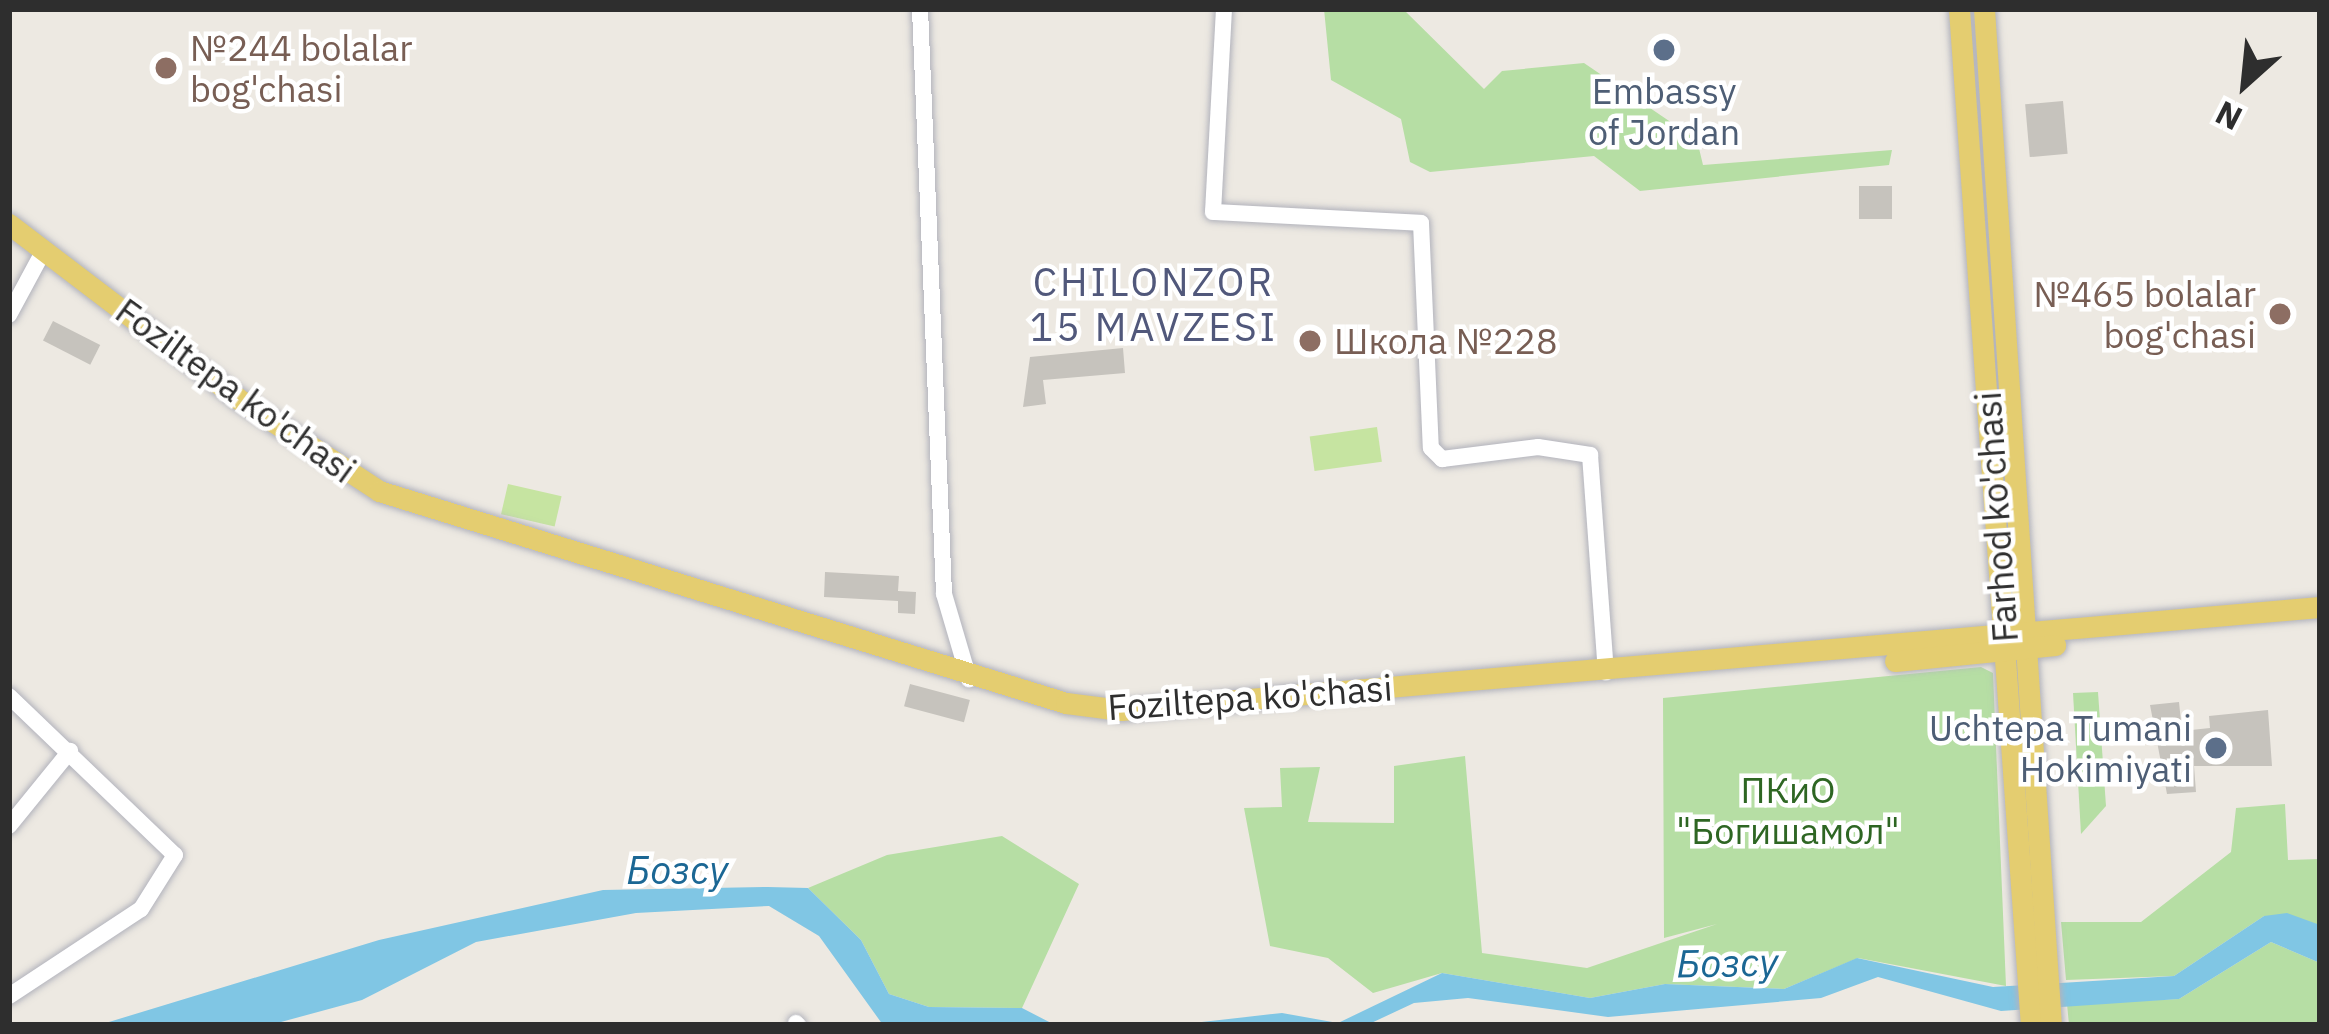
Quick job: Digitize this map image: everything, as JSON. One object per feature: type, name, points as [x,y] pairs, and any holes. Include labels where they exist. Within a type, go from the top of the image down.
[{"type":"main road","name":"Farhod ko'chasi","points":[[1959,9],[2031,856],[2051,1025]]},
{"type":"main road","name":"Farhod ko'chasi","points":[[1984,9],[2015,642]]},
{"type":"main road","name":"Foziltepa ko'chasi","points":[[9,224],[41,255],[237,398],[379,491],[968,683],[1122,719],[2320,617]]},
{"type":"main road","name":"Foziltepa ko'chasi","points":[[9,240],[41,255]]},
{"type":"main road","name":"Foziltepa ko'chasi","points":[[968,683],[1121,710],[2015,642],[2320,607]]},
{"type":"main road","name":"Farhod ko'chasi","points":[[2031,856],[2031,1025]]},
{"type":"street","points":[[920,9],[944,594],[968,683]]},
{"type":"street","points":[[1224,9],[1213,212],[1421,223],[1431,448],[1442,459],[1538,447],[1590,455],[1606,672]]},
{"type":"street","points":[[9,315],[41,255]]},
{"type":"street","points":[[9,695],[175,855],[141,909],[9,997]]},
{"type":"street","points":[[9,826],[70,752]]},
{"type":"green space","points":[[1324,9],[1403,9],[1484,89],[1502,71],[1584,63],[1697,140],[1703,165],[1892,150],[1889,165],[1640,191],[1594,156],[1430,172],[1410,162],[1401,119],[1331,80]]},
{"type":"green space","points":[[1377,427],[1382,462],[1315,471],[1310,436]]},
{"type":"green space","points":[[508,484],[562,496],[555,527],[501,514]]},
{"type":"green space","name":"ПКиО \"Богишамол\"","points":[[1981,667],[1993,673],[2006,986],[1858,958],[1784,989],[1665,984],[1590,998],[1442,973],[1373,993],[1328,958],[1270,946],[1244,808],[1282,807],[1280,768],[1320,767],[1308,822],[1394,823],[1394,766],[1465,756],[1482,953],[1587,968],[1717,924],[1664,938],[1663,698]]},
{"type":"green space","points":[[2098,692],[2106,806],[2081,834],[2073,693]]},
{"type":"green space","points":[[2285,804],[2288,860],[2320,859],[2320,925],[2264,916],[2174,976],[2066,980],[2061,922],[2141,922],[2231,852],[2236,808]]},
{"type":"green space","points":[[1002,836],[1079,884],[1022,1008],[929,1007],[889,994],[861,940],[808,888],[887,855]]},
{"type":"green space","points":[[2271,942],[2320,963],[2320,1025],[2069,1025],[2067,1004],[2179,999]]},
{"type":"water","name":"Бозсу","points":[[808,888],[861,940],[889,994],[929,1007],[1022,1008],[1055,1025],[883,1025],[819,936],[769,906],[636,913],[476,942],[362,1000],[270,1025],[99,1025],[379,940],[603,890]]},
{"type":"water","name":"Бозсу","points":[[2287,913],[2320,925],[2320,963],[2271,942],[2179,999],[2001,1011],[1878,977],[1821,998],[1608,1017],[1468,998],[1414,1003],[1367,1025],[1175,1025],[1282,1013],[1338,1023],[1442,973],[1590,998],[1665,984],[1784,989],[1857,958],[1993,987],[2174,976],[2264,916]]},
{"type":"building","points":[[2063,101],[2068,154],[2030,157],[2025,104]]},
{"type":"building","points":[[1859,186],[1892,186],[1892,219],[1859,219]]},
{"type":"building","points":[[53,321],[100,345],[90,365],[43,341]]},
{"type":"building","points":[[1123,348],[1125,373],[1043,380],[1046,404],[1023,407],[1030,357]]},
{"type":"building","points":[[825,572],[899,576],[898,591],[916,592],[915,614],[898,613],[898,601],[824,597]]},
{"type":"building","points":[[910,684],[970,700],[964,722],[904,706]]},
{"type":"building","name":"Uchtepa Tumani Hokimiyati","points":[[2179,702],[2182,731],[2210,728],[2209,716],[2268,710],[2272,766],[2194,766],[2196,792],[2167,794],[2150,705]]},
{"type":"place","name":"Embassy of Jordan","points":[[1664,50]]},
{"type":"place","name":"№244 bolalar bog'chasi","points":[[166,68]]},
{"type":"place","name":"№465 bolalar bog'chasi","points":[[2280,314]]},
{"type":"place","name":"Школа №228","points":[[1310,341]]},
{"type":"place","name":"Uchtepa Tumani Hokimiyati","points":[[2216,748]]},
{"type":"district","name":"CHILONZOR 15 MAVZESI","points":[[1154,306]]}]
